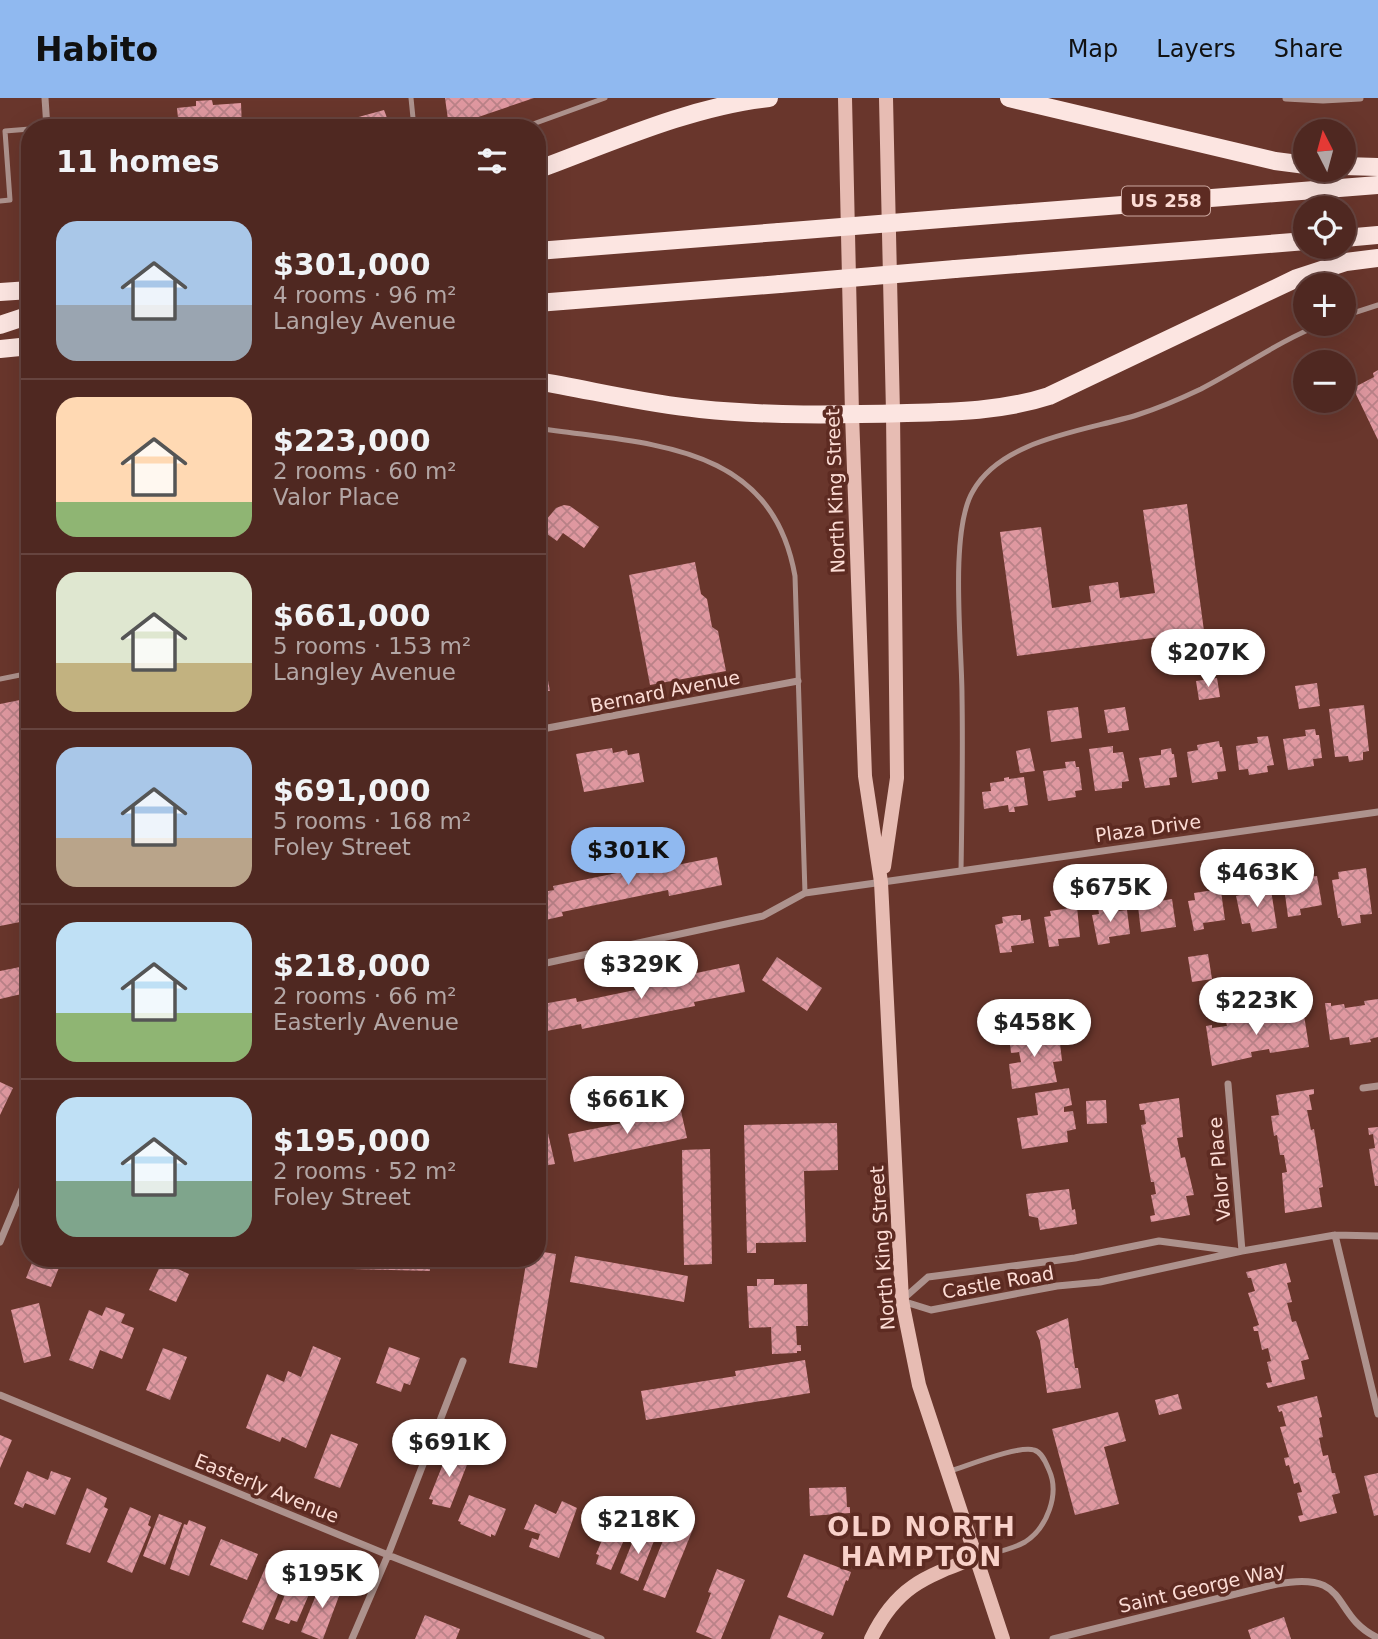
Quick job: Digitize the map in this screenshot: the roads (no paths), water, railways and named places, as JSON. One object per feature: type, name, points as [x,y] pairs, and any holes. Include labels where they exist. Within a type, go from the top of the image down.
[{"type":"main road","points":[[546,167],[702,111],[742,101],[769,98]]},
{"type":"main road","name":"North King Street","points":[[845,98],[852,414],[865,776],[881,882],[902,1301],[919,1385],[1003,1639]]},
{"type":"main road","name":"North King Street","points":[[881,882],[897,778],[886,98]]},
{"type":"main road","points":[[1010,98],[1262,158],[1293,163]]},
{"type":"main road","points":[[1356,166],[1378,167]]},
{"type":"main road","name":"US 258","points":[[546,250],[1378,185]]},
{"type":"main road","points":[[1356,237],[1378,235]]},
{"type":"main road","points":[[546,302],[1293,242]]},
{"type":"main road","points":[[546,383],[697,409],[769,414],[972,411],[1027,404],[1297,278],[1346,262],[1378,258]]},
{"type":"main road","points":[[0,292],[21,291]]},
{"type":"main road","points":[[0,325],[21,318]]},
{"type":"main road","points":[[0,349],[21,347]]},
{"type":"main road","points":[[871,1639],[893,1604],[908,1589],[930,1575],[975,1558]]},
{"type":"street","points":[[45,98],[46,119]]},
{"type":"street","points":[[1286,98],[1360,98]]},
{"type":"street","name":"Bernard Avenue","points":[[546,728],[799,681]]},
{"type":"street","name":"Plaza Drive","points":[[805,893],[1378,811]]},
{"type":"street","points":[[546,963],[763,916],[805,893]]},
{"type":"street","name":"Valor Place","points":[[1228,1084],[1242,1251]]},
{"type":"street","points":[[1363,1088],[1378,1086]]},
{"type":"street","points":[[0,1242],[21,1192]]},
{"type":"street","points":[[1335,1235],[1378,1414]]},
{"type":"street","name":"Castle Road","points":[[902,1301],[931,1310],[1057,1286],[1100,1282],[1242,1251],[1335,1235],[1378,1236]]},
{"type":"street","name":"Castle Road","points":[[902,1301],[928,1277],[1076,1258],[1159,1241],[1242,1251]]},
{"type":"street","points":[[352,1639],[388,1555],[463,1361]]},
{"type":"street","name":"Easterly Avenue","points":[[0,1395],[388,1555],[601,1639]]},
{"type":"street","name":"Saint George Way","points":[[1053,1639],[1277,1584],[1312,1580],[1326,1585],[1367,1633],[1378,1638]]},
{"type":"lane","points":[[411,98],[413,119]]},
{"type":"lane","points":[[546,119],[605,98]]},
{"type":"lane","points":[[0,201],[10,200],[5,131],[21,130]]},
{"type":"lane","points":[[1356,312],[1378,305]]},
{"type":"lane","points":[[961,871],[962,695],[959,558],[963,518],[972,491],[990,469],[1018,451],[1169,402],[1202,388],[1295,336]]},
{"type":"lane","points":[[546,429],[683,452],[717,464],[746,483],[775,518],[792,560],[796,598],[805,893]]},
{"type":"lane","points":[[0,679],[21,675]]},
{"type":"lane","points":[[947,1472],[1006,1453],[1029,1449],[1037,1450],[1043,1457],[1054,1481],[1049,1511],[1027,1541],[975,1558]]},
{"type":"district","name":"OLD NORTH HAMPTON","points":[[922,1542]]}]
